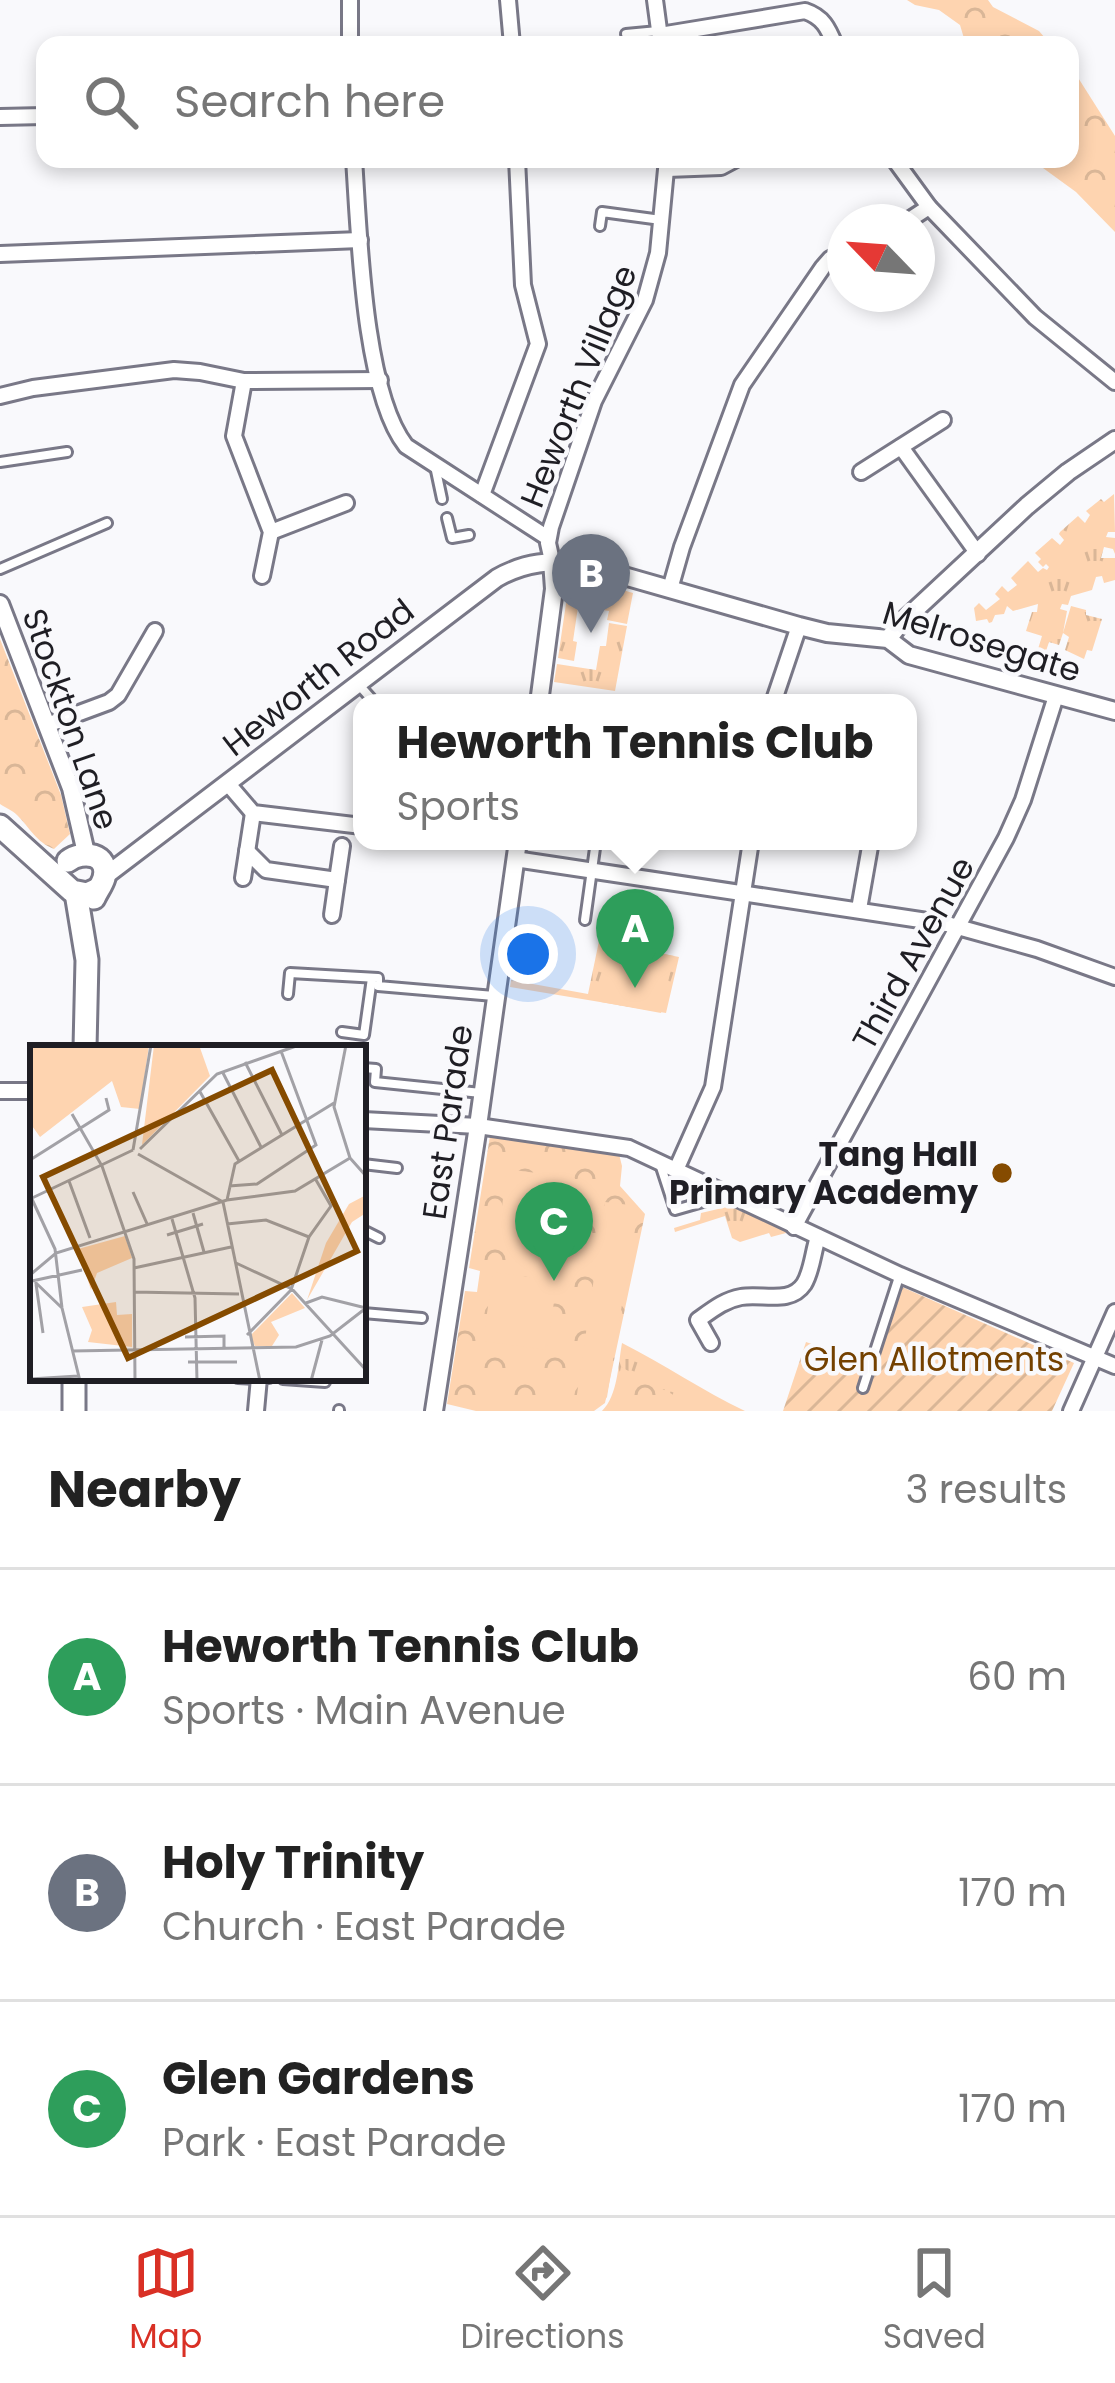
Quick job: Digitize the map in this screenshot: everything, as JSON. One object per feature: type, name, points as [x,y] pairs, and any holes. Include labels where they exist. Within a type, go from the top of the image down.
[{"type":"main road","points":[[0,826],[34,855],[82,874],[88,982],[85,1045]]},
{"type":"street","points":[[350,0],[350,36]]},
{"type":"street","points":[[508,0],[511,36]]},
{"type":"street","points":[[655,0],[660,36]]},
{"type":"street","points":[[666,36],[805,11],[826,23],[831,36]]},
{"type":"street","points":[[0,117],[36,116]]},
{"type":"street","points":[[356,168],[368,322],[399,437],[435,466],[548,538]]},
{"type":"street","points":[[482,495],[538,344],[523,286],[517,168]]},
{"type":"street","name":"Heworth Village","points":[[552,561],[548,538],[594,401],[645,300],[658,253],[667,168]]},
{"type":"street","points":[[900,168],[926,204]]},
{"type":"street","points":[[935,214],[1035,317],[1115,382]]},
{"type":"street","points":[[0,254],[360,240]]},
{"type":"street","points":[[670,590],[742,385],[827,263]]},
{"type":"street","points":[[0,396],[174,370],[244,382],[380,380]]},
{"type":"street","points":[[244,382],[234,436],[271,532],[262,576]]},
{"type":"street","points":[[861,472],[943,420]]},
{"type":"street","points":[[888,639],[1068,472],[1115,440]]},
{"type":"street","points":[[901,447],[978,554]]},
{"type":"street","points":[[271,532],[346,503]]},
{"type":"street","points":[[540,694],[554,589],[552,561]]},
{"type":"street","name":"Melrosegate","points":[[552,561],[582,565],[827,633],[888,639],[909,655],[1115,711]]},
{"type":"street","name":"Heworth Road","points":[[82,874],[128,859],[497,578],[520,566],[552,561]]},
{"type":"street","name":"Stockton Lane","points":[[0,604],[70,788],[82,874]]},
{"type":"street","points":[[776,694],[799,626]]},
{"type":"street","points":[[47,725],[118,695],[155,631]]},
{"type":"street","name":"Third Avenue","points":[[794,1227],[1006,838],[1056,696]]},
{"type":"street","points":[[229,785],[254,813],[353,825]]},
{"type":"street","points":[[243,878],[254,813]]},
{"type":"street","points":[[332,914],[342,846]]},
{"type":"street","points":[[517,850],[592,871],[958,926],[1115,977]]},
{"type":"street","name":"East Parade","points":[[434,1411],[517,850]]},
{"type":"street","points":[[676,1170],[712,1088],[749,850]]},
{"type":"street","points":[[859,909],[869,850]]},
{"type":"street","points":[[247,851],[266,870],[337,880]]},
{"type":"street","points":[[0,1091],[30,1090]]},
{"type":"street","points":[[366,1120],[478,1126],[629,1148],[900,1275],[1115,1366]]},
{"type":"street","points":[[681,1323],[698,1320],[736,1298],[793,1295],[808,1275],[818,1237]]},
{"type":"street","points":[[1070,1411],[1115,1312]]},
{"type":"street","points":[[698,1320],[711,1342]]},
{"type":"street","points":[[256,1411],[262,1381]]},
{"type":"lane","points":[[626,34],[649,36]]},
{"type":"lane","points":[[600,226],[602,212],[662,220]]},
{"type":"lane","points":[[0,462],[68,452]]},
{"type":"lane","points":[[435,466],[442,499]]},
{"type":"lane","points":[[447,518],[452,538],[469,535]]},
{"type":"lane","points":[[0,569],[107,523]]},
{"type":"lane","points":[[358,683],[367,694]]},
{"type":"lane","points":[[585,920],[595,850]]},
{"type":"lane","points":[[288,994],[290,973],[372,977],[378,978],[378,986],[495,996]]},
{"type":"lane","points":[[342,1032],[364,1035],[372,977]]},
{"type":"lane","points":[[366,1068],[376,1069],[375,1082],[482,1094]]},
{"type":"lane","points":[[660,1162],[675,1210],[728,1195]]},
{"type":"lane","points":[[366,1164],[397,1168]]},
{"type":"lane","points":[[366,1231],[380,1238]]},
{"type":"lane","points":[[863,1388],[900,1275]]},
{"type":"lane","points":[[366,1313],[422,1318]]},
{"type":"lane","points":[[311,1381],[325,1382]]},
{"type":"green space","points":[[907,0],[988,0],[1043,36],[963,36],[960,25],[939,10]]},
{"type":"green space","points":[[1079,79],[1115,136],[1115,232],[1076,192],[1043,168],[1079,168]]},
{"type":"green space","points":[[1114,494],[1115,532],[1106,537],[1115,538],[1115,554],[1104,547],[1101,558],[1115,558],[1115,580],[1104,583],[1102,576],[1096,577],[1092,590],[1062,604],[1060,609],[1067,611],[1059,645],[1049,642],[1046,651],[1038,649],[1042,636],[1026,631],[1038,604],[1013,611],[1007,606],[1004,614],[995,615],[989,623],[987,619],[976,621],[974,608],[979,603],[986,610],[1000,599],[995,594],[1002,586],[1008,592],[1017,585],[1011,578],[1028,561],[1038,572],[1047,570],[1035,553],[1052,538],[1060,545],[1064,540],[1060,532],[1078,516],[1085,523],[1090,515],[1086,511]]},
{"type":"green space","points":[[585,579],[633,593],[627,624],[607,620],[604,602],[589,600],[586,611],[578,607],[574,661],[558,658],[568,590]]},
{"type":"green space","points":[[1071,606],[1102,619],[1092,651],[1087,650],[1084,659],[1065,650],[1069,637],[1063,633]]},
{"type":"green space","points":[[609,623],[627,626],[615,691],[554,682],[557,664],[596,670]]},
{"type":"green space","points":[[0,639],[61,795],[70,834],[54,849],[0,804]]},
{"type":"green space","points":[[599,941],[679,957],[666,1013],[510,987],[511,980],[588,994]]},
{"type":"green space","points":[[615,944],[674,956],[661,1013],[601,1002]]},
{"type":"green space","points":[[490,1136],[619,1154],[620,1186],[645,1214],[605,1403],[594,1411],[476,1411],[447,1404],[465,1291],[477,1292],[480,1271],[469,1268]]},
{"type":"green space","points":[[507,1169],[575,1178],[565,1247],[498,1237]]},
{"type":"green space","points":[[605,1202],[638,1206],[607,1397],[603,1403],[576,1401]]},
{"type":"green space","points":[[731,1206],[786,1233],[740,1242],[732,1238],[725,1216],[675,1232],[674,1228],[700,1220],[701,1213]]},
{"type":"green space","points":[[493,1272],[557,1281],[547,1350],[483,1341]]},
{"type":"green space","name":"Glen Allotments","points":[[902,1287],[1074,1363],[1052,1411],[783,1411],[806,1342],[875,1366]]},
{"type":"green space","points":[[622,1343],[745,1411],[602,1411],[614,1388]]},
{"type":"green space","points":[[621,1367],[672,1394],[687,1411],[607,1411]]},
{"type":"place","name":"Holy Trinity","points":[[591,633]]},
{"type":"place","name":"Heworth Tennis Club","points":[[635,988]]},
{"type":"place","name":"Tang Hall Primary Academy","points":[[1002,1173]]},
{"type":"place","name":"Glen Gardens","points":[[554,1281]]}]
